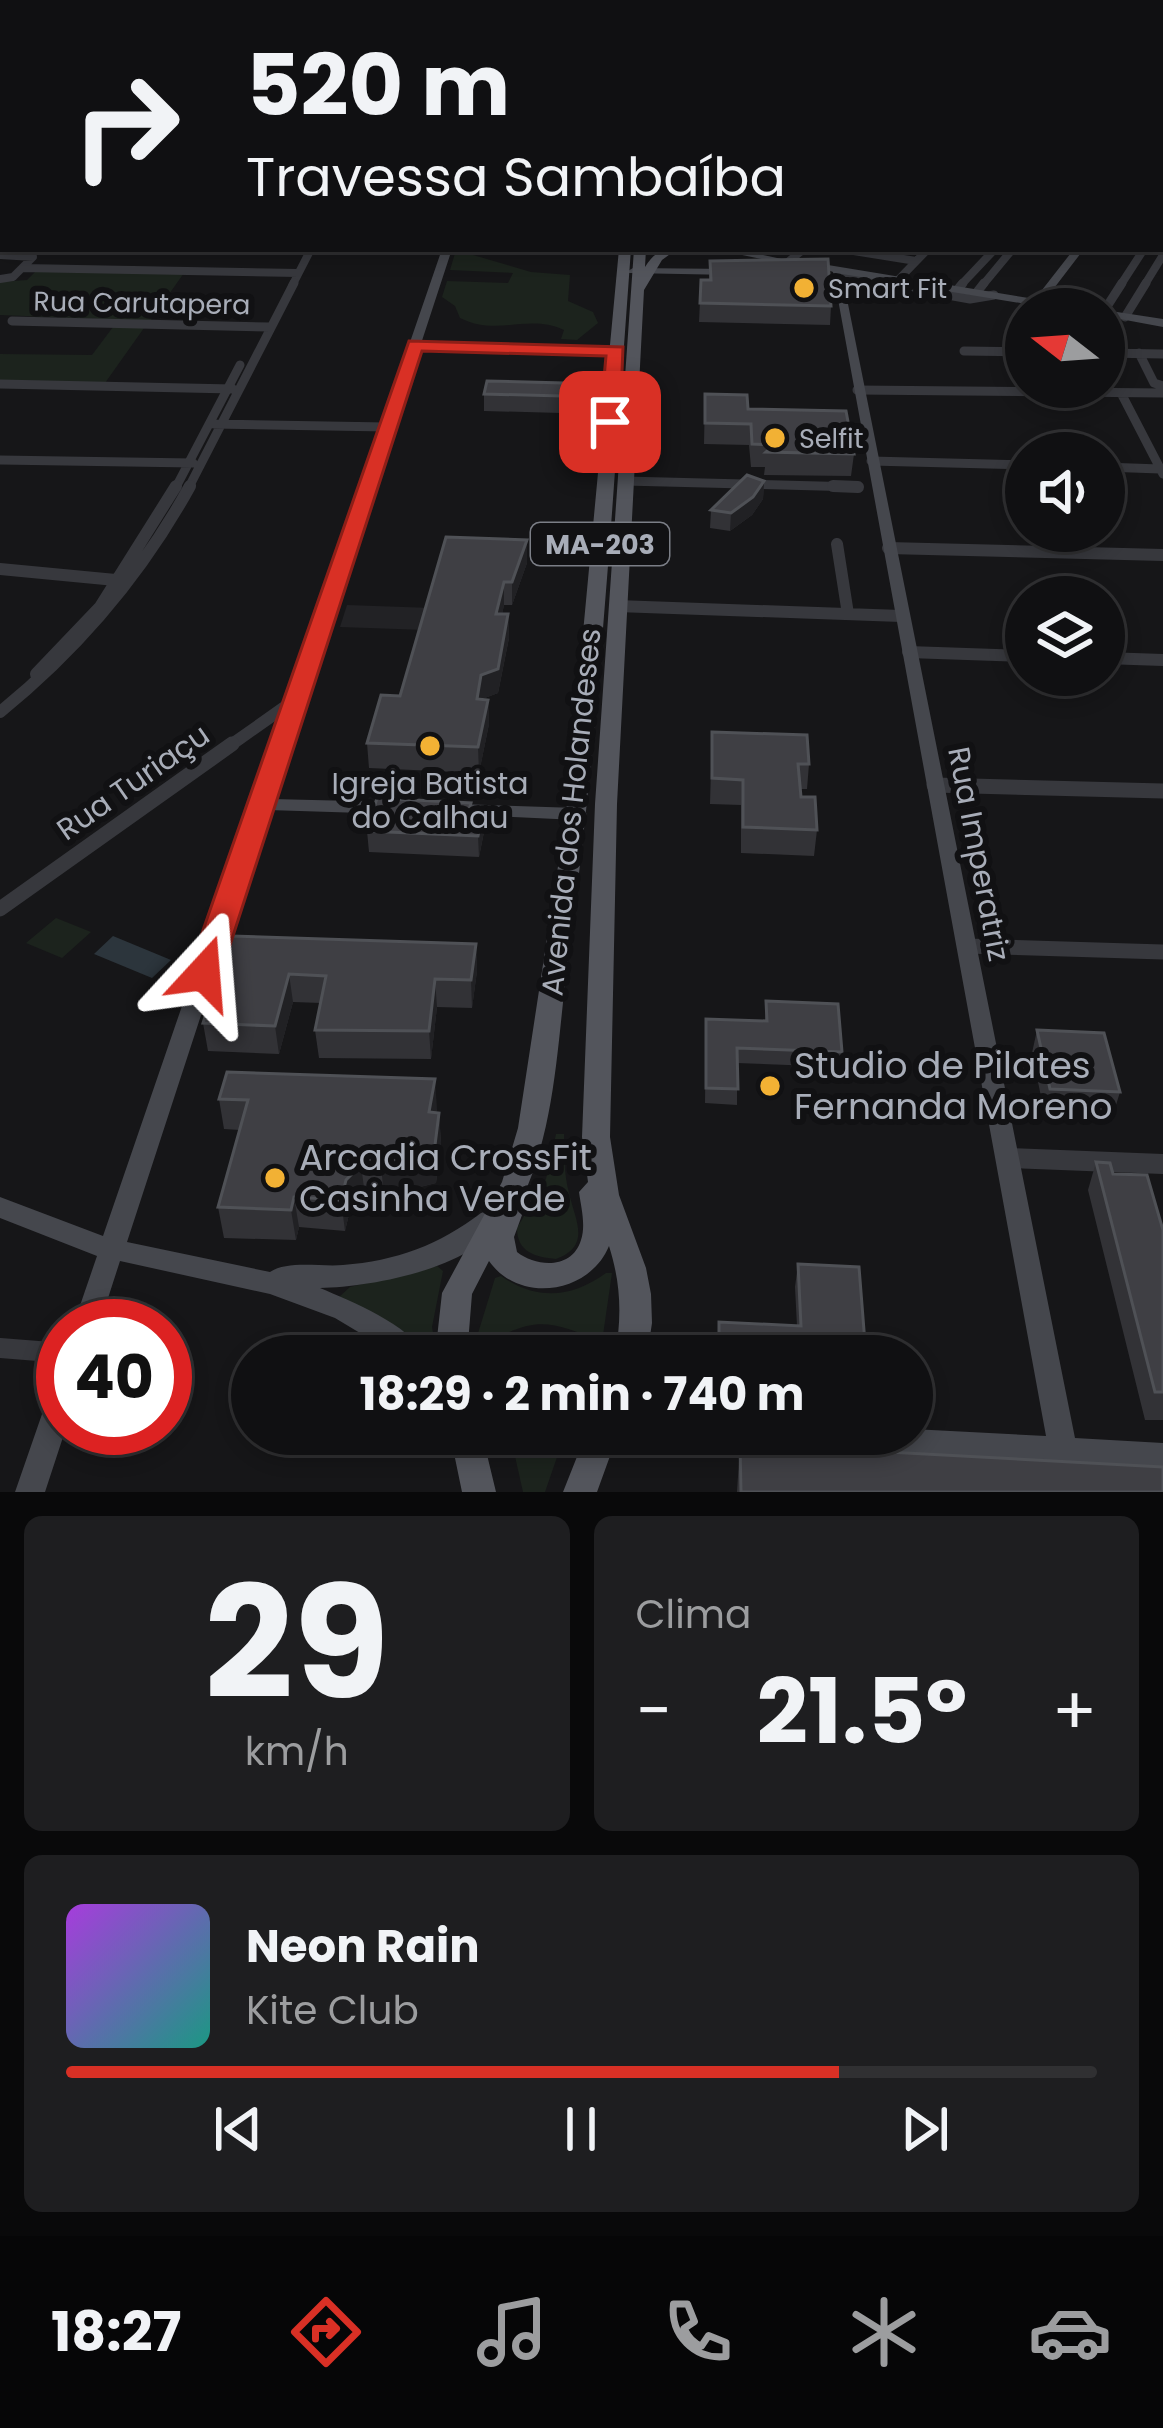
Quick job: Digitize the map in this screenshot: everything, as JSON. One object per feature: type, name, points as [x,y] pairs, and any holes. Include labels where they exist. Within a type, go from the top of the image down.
[{"type":"main road","name":"Avenida dos Holandeses","points":[[453,1335],[457,1293],[521,1169],[532,1128],[577,814],[616,351],[637,276],[626,252]]},
{"type":"main road","name":"Avenida dos Holandeses","points":[[634,1335],[638,1302],[634,1266],[602,1192],[596,1144],[603,814],[640,252]]},
{"type":"main road","points":[[637,276],[666,252]]},
{"type":"main road","points":[[532,1128],[528,1168],[499,1245],[508,1264],[531,1275],[570,1272],[592,1250],[597,1231],[596,1144]]},
{"type":"main road","points":[[472,1455],[482,1492]]},
{"type":"main road","points":[[481,1455],[482,1492]]},
{"type":"main road","points":[[579,1492],[584,1455]]},
{"type":"main road","points":[[579,1492],[594,1455]]},
{"type":"street","points":[[0,712],[80,646],[126,581],[305,252]]},
{"type":"street","points":[[95,1299],[446,252]]},
{"type":"street","points":[[745,252],[766,266]]},
{"type":"street","points":[[806,252],[816,269],[970,299],[994,295]]},
{"type":"street","points":[[860,252],[916,261]]},
{"type":"street","points":[[898,279],[925,252]]},
{"type":"street","points":[[958,289],[992,252]]},
{"type":"street","points":[[977,292],[1010,252]]},
{"type":"street","points":[[1049,288],[1077,252]]},
{"type":"street","points":[[1119,288],[1142,252]]},
{"type":"street","points":[[1161,252],[1125,317],[1163,323]]},
{"type":"street","points":[[0,255],[33,257],[23,268],[0,279]]},
{"type":"street","points":[[816,269],[860,257]]},
{"type":"street","points":[[637,276],[766,266],[898,279],[1005,297]]},
{"type":"street","points":[[23,268],[294,273]]},
{"type":"street","name":"Rua Imperatriz","points":[[816,269],[856,390],[871,461],[1063,1450]]},
{"type":"street","name":"Rua Carutapera","points":[[12,321],[265,327]]},
{"type":"street","points":[[415,345],[616,351]]},
{"type":"street","points":[[964,351],[1005,352]]},
{"type":"street","points":[[1125,353],[1163,354]]},
{"type":"street","points":[[1139,353],[1154,383],[1163,389]]},
{"type":"street","points":[[0,384],[233,389]]},
{"type":"street","points":[[1125,393],[1163,389]]},
{"type":"street","points":[[856,390],[1005,390]]},
{"type":"street","points":[[1125,401],[1162,471]]},
{"type":"street","points":[[214,424],[387,428]]},
{"type":"street","points":[[0,460],[193,463]]},
{"type":"street","points":[[871,461],[1005,464]]},
{"type":"street","points":[[1125,468],[1162,471]]},
{"type":"street","points":[[625,481],[858,487]]},
{"type":"street","points":[[837,544],[848,614]]},
{"type":"street","points":[[888,548],[1163,555]]},
{"type":"street","points":[[0,569],[126,581]]},
{"type":"street","points":[[0,701],[76,636],[126,581]]},
{"type":"street","points":[[616,606],[902,616]]},
{"type":"street","points":[[908,652],[1005,655]]},
{"type":"street","points":[[1125,659],[1163,660]]},
{"type":"street","name":"Rua Turiaçu","points":[[0,909],[296,699]]},
{"type":"street","points":[[934,785],[1163,791]]},
{"type":"street","points":[[261,804],[405,809]]},
{"type":"street","points":[[429,809],[577,814]]},
{"type":"street","points":[[966,946],[1163,952]]},
{"type":"street","points":[[1008,1158],[1163,1164]]},
{"type":"street","points":[[0,1208],[112,1249],[245,1275],[346,1309],[383,1335]]},
{"type":"street","points":[[245,1275],[341,1277],[417,1264],[461,1243],[500,1211]]},
{"type":"street","points":[[638,1302],[640,1335]]},
{"type":"street","points":[[0,1348],[36,1351]]},
{"type":"street","points":[[933,1443],[1163,1456]]},
{"type":"street","points":[[30,1492],[42,1455]]},
{"type":"shaded area","points":[[455,252],[463,252],[531,272],[570,275],[568,301],[593,312],[598,323],[577,340],[561,339],[564,330],[551,325],[487,326],[460,318],[455,306],[442,297],[447,281],[508,283],[513,273],[450,270]]},
{"type":"shaded area","points":[[37,270],[184,273],[150,321],[0,315],[0,282],[27,280]]},
{"type":"shaded area","points":[[113,327],[144,328],[105,383],[0,380],[0,354],[92,355]]},
{"type":"shaded area","points":[[347,605],[432,608],[426,630],[340,627]]},
{"type":"shaded area","points":[[56,918],[91,932],[62,958],[26,943]]},
{"type":"shaded area","points":[[113,936],[171,960],[152,978],[94,954]]},
{"type":"shaded area","points":[[556,1134],[564,1134],[566,1178],[578,1240],[556,1259],[529,1252],[520,1243],[517,1228],[546,1179]]},
{"type":"shaded area","points":[[437,1266],[443,1271],[433,1335],[394,1335],[339,1297],[350,1287]]},
{"type":"shaded area","points":[[612,1273],[603,1335],[542,1324],[505,1335],[477,1335],[495,1278],[501,1276],[541,1293],[567,1292]]},
{"type":"shaded area","points":[[515,1455],[558,1455],[545,1492],[523,1492]]},
{"type":"building","points":[[828,259],[831,306],[700,303],[701,280],[711,280],[710,261]]},
{"type":"building","points":[[487,381],[563,383],[561,396],[484,394]]},
{"type":"building","points":[[705,394],[747,395],[748,409],[846,411],[854,454],[766,452],[774,445],[752,444],[751,424],[705,423]]},
{"type":"building","points":[[747,475],[764,481],[753,497],[731,513],[711,510]]},
{"type":"building","points":[[446,537],[527,540],[512,582],[504,582],[496,614],[508,614],[498,669],[481,675],[477,699],[488,700],[478,747],[367,743],[381,695],[400,696]]},
{"type":"building","points":[[712,732],[807,735],[809,764],[798,764],[801,797],[815,797],[817,830],[743,827],[743,780],[712,778]]},
{"type":"building","points":[[377,798],[471,803],[469,810],[483,811],[478,836],[367,831]]},
{"type":"building","points":[[231,936],[476,944],[471,980],[435,979],[429,1031],[315,1030],[326,976],[289,974],[275,1026],[203,1023]]},
{"type":"building","points":[[766,1001],[838,1004],[842,1052],[737,1048],[738,1089],[706,1088],[706,1019],[767,1021]]},
{"type":"building","points":[[1037,1030],[1104,1033],[1120,1092],[1050,1089]]},
{"type":"building","points":[[227,1072],[435,1079],[429,1112],[439,1113],[434,1153],[381,1166],[361,1165],[346,1180],[341,1200],[294,1197],[291,1210],[218,1207],[248,1100],[219,1099]]},
{"type":"building","points":[[1096,1162],[1110,1163],[1113,1174],[1147,1175],[1163,1230],[1163,1392],[1155,1392]]},
{"type":"building","points":[[798,1264],[859,1267],[864,1335],[719,1335],[719,1322],[801,1326]]},
{"type":"building","points":[[933,1454],[1163,1467],[1163,1492],[741,1492],[740,1455]]},
{"type":"place","name":"Smart Fit","points":[[804,288]]},
{"type":"place","name":"Selfit","points":[[775,438]]},
{"type":"place","name":"Igreja Batista do Calhau","points":[[430,746]]},
{"type":"place","name":"Studio de Pilates Fernanda Moreno","points":[[770,1086]]},
{"type":"place","name":"Arcadia CrossFit Casinha Verde","points":[[275,1178]]},
{"type":"route","points":[[204,973],[415,345],[616,351],[610,422]]}]
